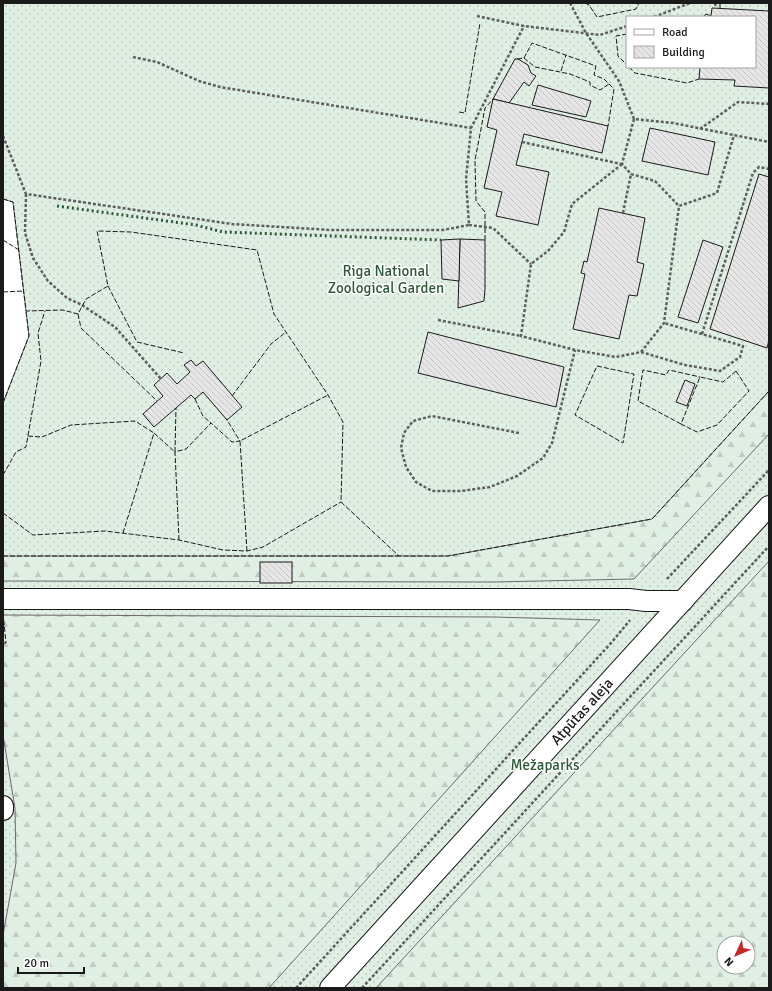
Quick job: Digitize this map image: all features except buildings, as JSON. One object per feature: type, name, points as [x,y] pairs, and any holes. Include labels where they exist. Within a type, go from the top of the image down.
[{"type":"street","name":"Atpūtas aleja","points":[[330,988],[769,506]]},
{"type":"street","points":[[3,599],[629,599],[646,601],[683,601]]},
{"type":"path","points":[[521,336],[532,264],[548,251],[564,232],[572,204],[622,164],[634,119],[619,81],[586,33],[570,3]]},
{"type":"path","points":[[657,16],[690,3]]},
{"type":"path","points":[[715,3],[716,9]]},
{"type":"path","points":[[477,16],[524,26],[600,35],[626,26]]},
{"type":"path","points":[[469,225],[466,179],[471,128],[524,26]]},
{"type":"path","points":[[133,57],[157,62],[199,81],[220,87],[471,128]]},
{"type":"path","points":[[700,129],[738,102],[769,104]]},
{"type":"path","points":[[634,119],[673,123],[769,142]]},
{"type":"path","points":[[679,206],[717,193],[734,135]]},
{"type":"path","points":[[3,136],[26,194],[25,233],[33,258],[48,281],[67,298],[115,327],[161,379]]},
{"type":"path","points":[[522,142],[622,164],[631,174],[655,181],[679,206]]},
{"type":"path","points":[[702,334],[753,173],[758,167],[769,169]]},
{"type":"path","points":[[623,213],[631,174]]},
{"type":"path","points":[[26,194],[232,224],[331,230],[443,230],[469,225],[493,228],[532,264]]},
{"type":"path","points":[[641,352],[664,323],[679,206]]},
{"type":"path","points":[[438,320],[521,336],[575,350],[616,357],[641,352],[685,365],[720,371],[740,357],[743,346],[664,323]]},
{"type":"path","points":[[519,433],[432,416],[413,421],[404,433],[401,448],[406,467],[416,482],[432,491],[462,491],[490,487],[517,476],[543,458],[552,443],[575,350]]},
{"type":"path","points":[[296,988],[612,642],[646,601],[769,470]]},
{"type":"path","points":[[362,988],[769,546]]},
{"type":"green space","points":[[3,3],[769,3],[769,988],[3,988],[3,403],[29,336],[13,202],[3,199]]},
{"type":"green space","points":[[769,391],[769,434],[634,579],[493,582],[3,581],[3,556],[448,556],[652,519]]},
{"type":"green space","points":[[769,561],[769,988],[376,988]]},
{"type":"green space","points":[[3,615],[494,617],[600,620],[269,988],[3,988],[3,935],[16,863],[15,808],[3,735]]},
{"type":"hedge","points":[[57,206],[196,225],[223,232],[441,240]]},
{"type":"fence","points":[[531,3],[547,3]]},
{"type":"fence","points":[[585,3],[589,5],[597,17],[636,9],[639,3]]},
{"type":"fence","points":[[720,3],[720,9]]},
{"type":"fence","points":[[459,112],[465,113],[480,23]]},
{"type":"fence","points":[[626,34],[616,36],[618,56],[626,64]]},
{"type":"fence","points":[[517,59],[524,58],[532,43],[596,66],[594,75],[604,79],[614,89],[608,126]]},
{"type":"fence","points":[[561,71],[566,55]]},
{"type":"fence","points":[[524,58],[535,67],[570,74],[590,82],[590,85],[600,90],[609,84]]},
{"type":"fence","points":[[630,68],[635,73],[687,83],[699,79]]},
{"type":"fence","points":[[485,240],[485,212],[476,201],[475,160],[485,108],[494,98]]},
{"type":"fence","points":[[3,199],[13,202],[26,311],[63,310],[78,314],[86,299],[108,286],[97,231],[131,232],[257,250],[274,314],[328,395],[343,422],[341,502],[399,556],[448,556],[652,519],[769,391]]},
{"type":"fence","points":[[3,240],[19,250]]},
{"type":"fence","points":[[108,286],[137,342],[184,353]]},
{"type":"fence","points":[[3,292],[24,291]]},
{"type":"fence","points":[[3,403],[29,336],[26,311]]},
{"type":"fence","points":[[3,475],[16,452],[26,447],[41,361],[38,333],[45,311]]},
{"type":"fence","points":[[78,314],[81,328],[157,401]]},
{"type":"fence","points":[[232,396],[271,344],[286,332]]},
{"type":"fence","points":[[597,366],[634,374],[623,443],[575,415],[597,366]]},
{"type":"fence","points":[[681,424],[638,401],[643,370],[666,375],[669,370],[700,377]]},
{"type":"fence","points":[[736,371],[749,391],[717,425],[697,432],[681,424],[700,377],[723,382],[736,371]]},
{"type":"fence","points":[[247,551],[240,441],[328,395]]},
{"type":"fence","points":[[195,399],[203,416],[211,423]]},
{"type":"fence","points":[[123,533],[154,433],[175,452],[176,408]]},
{"type":"fence","points":[[179,540],[175,452],[186,449],[211,423],[232,442],[240,441],[227,420]]},
{"type":"fence","points":[[28,436],[42,437],[71,425],[135,421],[154,433]]},
{"type":"fence","points":[[3,513],[33,535],[105,531],[179,540],[223,550],[247,551],[263,547],[341,502]]},
{"type":"fence","points":[[3,556],[399,556]]},
{"type":"fence","points":[[3,613],[6,643],[3,643]]},
{"type":"park label","name":"Riga National Zoological Garden","points":[[386,280]]},
{"type":"park label","name":"Mežaparks","points":[[545,765]]}]
